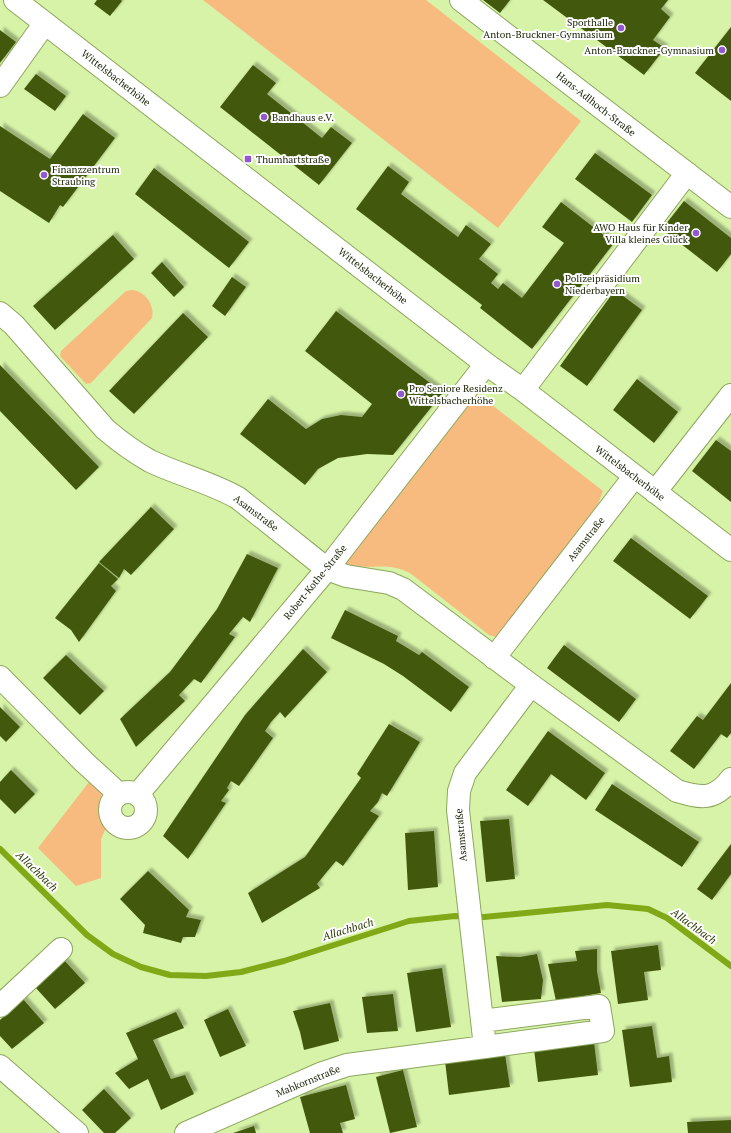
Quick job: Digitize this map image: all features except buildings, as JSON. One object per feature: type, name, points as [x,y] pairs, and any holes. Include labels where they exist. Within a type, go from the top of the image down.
[{"type":"street","name":"Wittelsbacherhöhe","points":[[15,0],[486,364],[523,390],[634,477],[731,550]]},
{"type":"street","name":"Hans-Adlhoch-Straße","points":[[461,0],[731,207]]},
{"type":"street","points":[[0,86],[45,23]]},
{"type":"street","points":[[523,390],[687,173]]},
{"type":"street","name":"Asamstraße","points":[[0,312],[14,325],[105,429],[119,441],[151,461],[225,490],[238,498],[327,568],[346,576],[389,583],[403,588],[494,658],[677,791],[696,797],[708,797],[719,792],[731,779]]},
{"type":"street","name":"Robert-Kothe-Straße","points":[[0,677],[84,762],[128,794],[327,568],[486,364]]},
{"type":"street","points":[[655,492],[731,395]]},
{"type":"street","name":"Asamstraße","points":[[494,658],[634,477]]},
{"type":"street","name":"Asamstraße","points":[[482,1022],[458,810],[459,791],[465,773],[531,685]]},
{"type":"street","points":[[0,1006],[61,948]]},
{"type":"street","name":"Mahkornstraße","points":[[186,1133],[320,1074],[347,1065],[603,1031],[599,1006],[482,1022]]},
{"type":"street","points":[[551,1012],[554,1038]]},
{"type":"street","points":[[482,1022],[485,1047]]},
{"type":"street","points":[[0,1066],[78,1133]]},
{"type":"shaded area","points":[[203,0],[426,0],[581,121],[498,228]]},
{"type":"shaded area","points":[[132,290],[141,293],[148,300],[152,308],[152,318],[91,383],[86,384],[60,356],[61,351],[126,291]]},
{"type":"shaded area","points":[[474,391],[603,491],[598,504],[496,637],[489,635],[410,573],[392,567],[358,567],[341,563]]},
{"type":"shaded area","points":[[89,782],[102,791],[99,810],[106,828],[101,839],[101,878],[76,886],[38,848]]},
{"type":"waterway","name":"Allachbach","points":[[0,849],[87,935],[113,954],[141,967],[170,975],[206,976],[241,972],[284,961],[409,921],[455,916],[484,917],[607,905],[648,909],[667,918],[731,966]]},
{"type":"place","name":"Sporthalle Anton-Bruckner-Gymnasium","points":[[621,28]]},
{"type":"place","name":"Anton-Bruckner-Gymnasium","points":[[722,50]]},
{"type":"place","name":"Bandhaus e.V.","points":[[264,117]]},
{"type":"place","name":"Thumhartstraße","points":[[248,159]]},
{"type":"place","name":"Finanzzentrum Straubing","points":[[44,175]]},
{"type":"place","name":"AWO Haus für Kinder Villa kleines Glück","points":[[696,233]]},
{"type":"place","name":"Polizeipräsidium Niederbayern","points":[[557,284]]},
{"type":"place","name":"Pro Seniore Residenz Wittelsbacherhöhe","points":[[401,394]]}]
